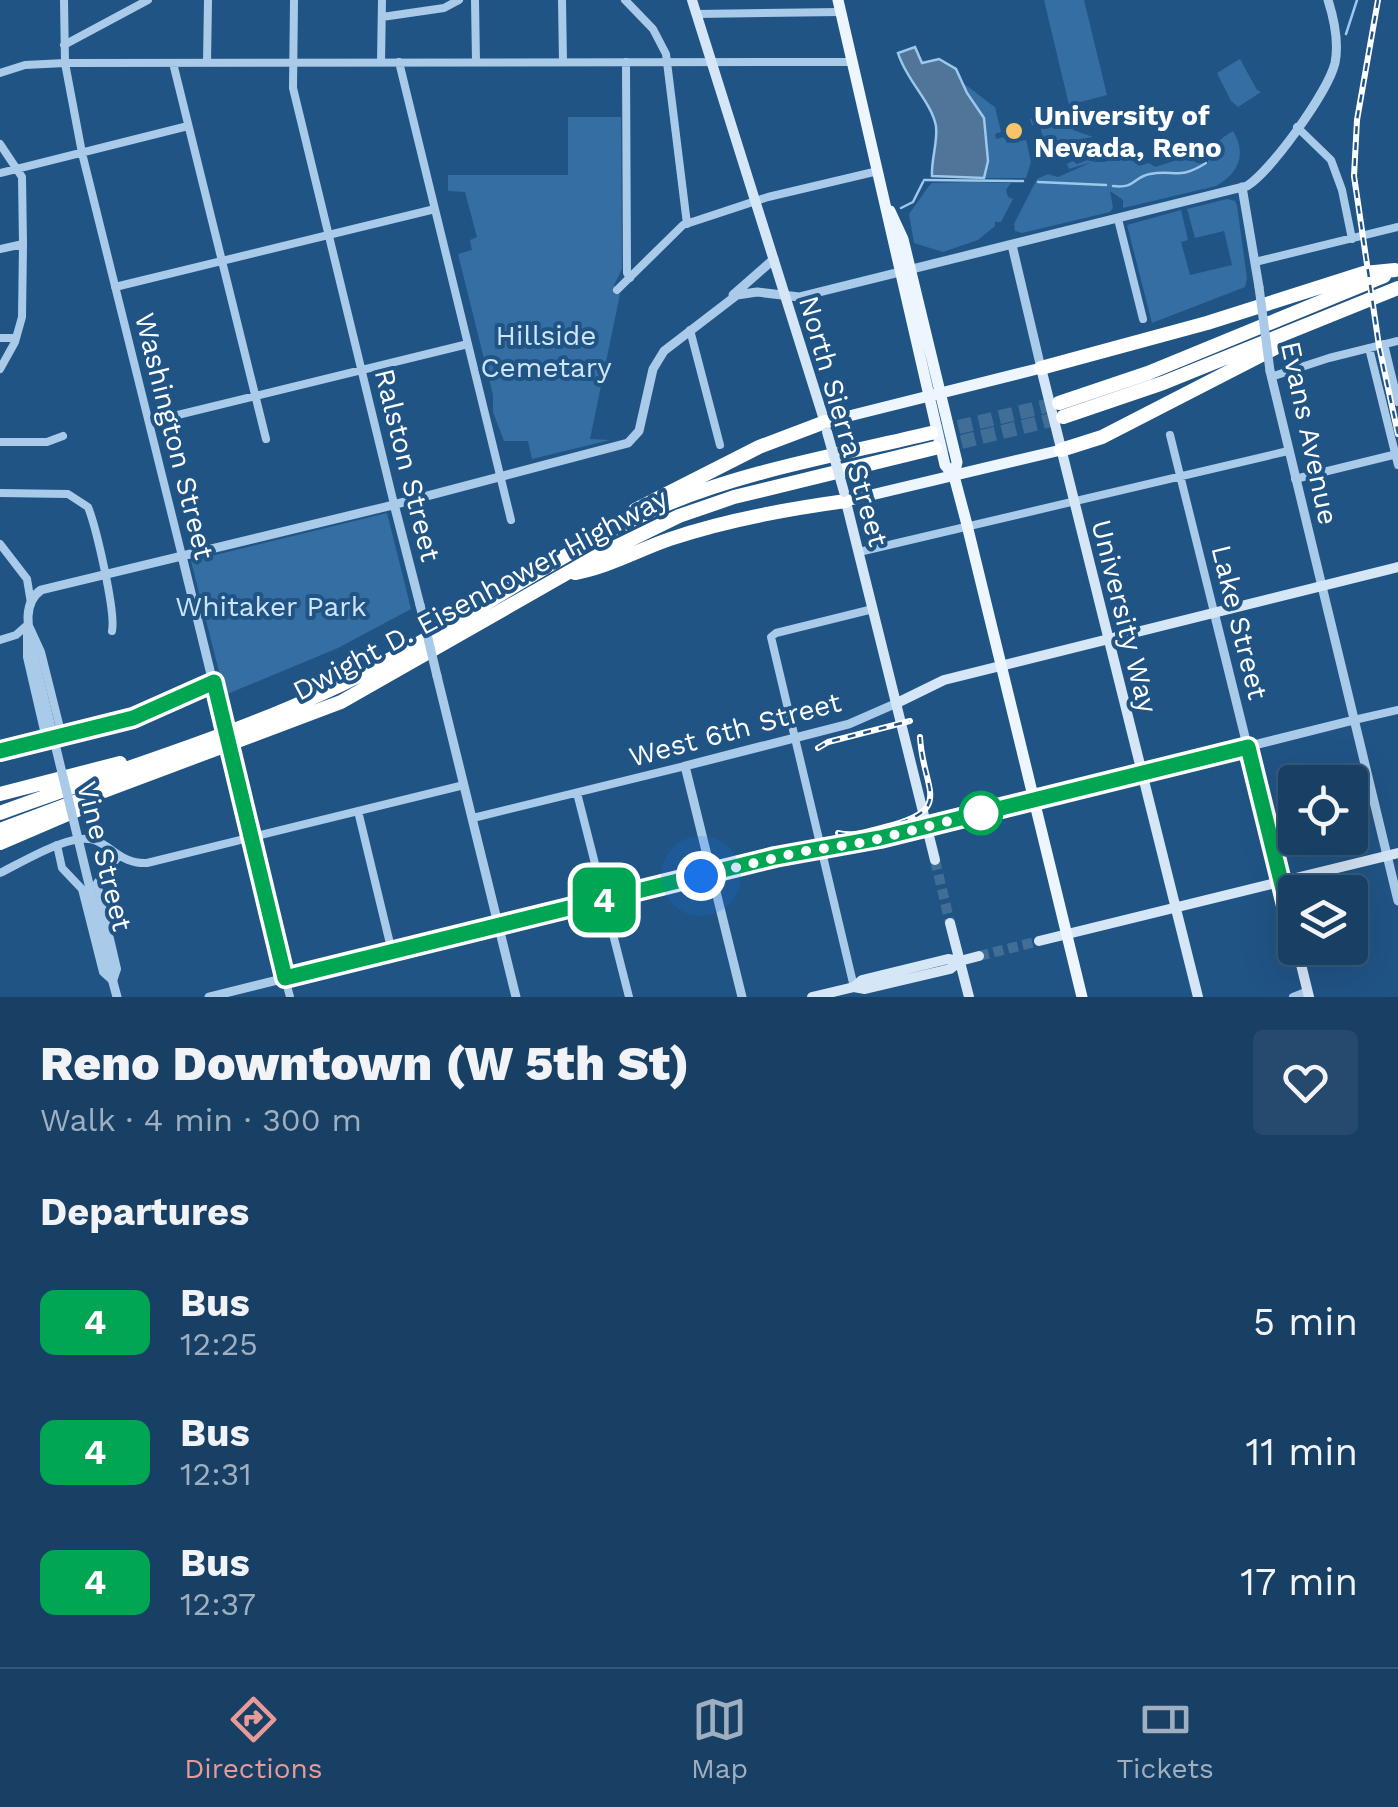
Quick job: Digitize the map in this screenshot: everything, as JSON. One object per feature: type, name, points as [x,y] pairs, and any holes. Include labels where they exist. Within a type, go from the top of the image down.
[{"type":"highway","points":[[1041,368],[1207,323],[1364,272],[1397,270]]},
{"type":"highway","points":[[1397,270],[1061,410],[1163,383],[1398,288]]},
{"type":"highway","points":[[1062,450],[1102,437],[1344,311]]},
{"type":"highway","points":[[462,618],[530,570],[674,488],[792,432],[826,427]]},
{"type":"highway","name":"Dwight D. Eisenhower Highway","points":[[0,813],[320,695],[621,526],[695,493],[738,480],[933,441],[706,506],[652,528],[340,702],[0,830]]},
{"type":"highway","points":[[564,574],[593,570],[690,533],[845,496]]},
{"type":"highway","points":[[0,794],[110,764],[149,760]]},
{"type":"highway","points":[[0,843],[112,795],[136,778]]},
{"type":"main road","name":"North Sierra Street","points":[[692,0],[826,427],[936,860]]},
{"type":"main road","points":[[839,6],[887,218],[957,462],[954,476],[1082,997]]},
{"type":"main road","points":[[826,427],[1041,368]]},
{"type":"main road","name":"University Way","points":[[1041,368],[1198,997]]},
{"type":"main road","points":[[845,496],[954,476],[1062,450]]},
{"type":"main road","name":"West 6th Street","points":[[897,703],[934,683],[1398,567]]},
{"type":"main road","points":[[1311,875],[1392,855]]},
{"type":"main road","points":[[1039,941],[1278,883]]},
{"type":"main road","points":[[950,922],[969,997]]},
{"type":"main road","points":[[812,997],[855,992],[862,980],[948,959],[960,961],[980,956]]},
{"type":"main road","points":[[1301,965],[1309,994]]},
{"type":"street","name":"Washington Street","points":[[64,0],[65,64],[82,152],[290,997]]},
{"type":"street","points":[[121,0],[121,14]]},
{"type":"street","points":[[64,45],[148,0]]},
{"type":"street","points":[[207,63],[208,0]]},
{"type":"street","name":"Ralston Street","points":[[294,0],[293,88],[516,997]]},
{"type":"street","points":[[381,62],[382,0]]},
{"type":"street","points":[[382,17],[436,10],[459,0]]},
{"type":"street","points":[[475,0],[476,62]]},
{"type":"street","points":[[562,0],[563,62]]},
{"type":"street","points":[[625,0],[653,29],[664,48],[687,224]]},
{"type":"street","points":[[732,298],[752,292],[786,298],[1242,187],[1265,172],[1327,85],[1335,63],[1334,26],[1328,0]]},
{"type":"street","points":[[696,14],[839,6]]},
{"type":"street","points":[[399,62],[510,520]]},
{"type":"street","points":[[626,62],[630,278]]},
{"type":"street","points":[[0,73],[25,65],[65,64],[852,62]]},
{"type":"street","points":[[174,63],[266,438]]},
{"type":"street","points":[[0,173],[188,126]]},
{"type":"street","points":[[1297,127],[1330,160],[1339,177],[1352,238]]},
{"type":"street","points":[[0,144],[22,177],[23,244],[22,304],[16,338],[0,370]]},
{"type":"street","points":[[617,290],[680,226],[879,171]]},
{"type":"street","name":"Evans Avenue","points":[[1242,187],[1270,374],[1354,720],[1392,855],[1398,901]]},
{"type":"street","points":[[115,287],[435,209]]},
{"type":"street","points":[[1118,218],[1142,319]]},
{"type":"street","points":[[1256,262],[1398,228]]},
{"type":"street","points":[[0,249],[23,244]]},
{"type":"street","name":"University Way","points":[[1012,245],[1041,368]]},
{"type":"street","points":[[30,602],[41,590],[628,443],[639,431],[656,362],[774,258]]},
{"type":"street","points":[[690,330],[720,445]]},
{"type":"street","points":[[0,338],[16,338]]},
{"type":"street","points":[[1270,374],[1398,341]]},
{"type":"street","points":[[149,422],[468,344]]},
{"type":"street","points":[[1384,344],[1398,402]]},
{"type":"street","points":[[1370,348],[1398,465]]},
{"type":"street","name":"Lake Street","points":[[1170,434],[1280,875]]},
{"type":"street","points":[[0,442],[47,442],[63,436]]},
{"type":"street","points":[[859,552],[1288,452]]},
{"type":"street","points":[[1295,479],[1397,454]]},
{"type":"street","points":[[0,493],[68,494],[83,501],[90,512],[104,575],[113,616],[112,632]]},
{"type":"street","name":"Vine Street","points":[[0,544],[27,579],[30,602],[26,649],[46,739]]},
{"type":"street","points":[[855,992],[772,635],[873,609]]},
{"type":"street","points":[[0,640],[16,636],[28,624]]},
{"type":"street","name":"Vine Street","points":[[28,624],[116,997]]},
{"type":"street","name":"Vine Street","points":[[28,624],[41,652],[62,736]]},
{"type":"street","points":[[0,751],[142,715],[214,682]]},
{"type":"street","name":"West 6th Street","points":[[473,818],[794,739],[849,724],[897,703]]},
{"type":"street","points":[[1006,807],[1398,710]]},
{"type":"street","points":[[686,766],[742,997]]},
{"type":"street","points":[[0,872],[57,846],[88,838],[118,857],[147,863],[464,785]]},
{"type":"street","points":[[577,793],[630,997]]},
{"type":"street","points":[[358,812],[392,952]]},
{"type":"street","points":[[209,997],[712,873],[963,818]]},
{"type":"street","name":"Vine Street","points":[[57,846],[62,868],[82,889],[103,972],[112,976]]},
{"type":"street","name":"Vine Street","points":[[112,976],[118,973],[97,883],[118,857]]},
{"type":"street","points":[[1293,997],[1309,994]]},
{"type":"green space","points":[[1044,0],[1084,0],[1107,95],[1069,105]]},
{"type":"green space","points":[[1240,59],[1261,92],[1238,107],[1217,73]]},
{"type":"green space","points":[[962,83],[995,107],[1001,132],[995,134],[996,139],[1004,137],[1007,143],[1026,140],[1031,162],[1026,178],[984,178],[985,123]]},
{"type":"green space","points":[[1067,110],[1073,130],[1093,137],[1036,146],[1035,142],[1043,140],[1040,125],[1032,125],[1030,119]]},
{"type":"green space","name":"Hillside Cemetary","points":[[568,117],[621,117],[622,269],[614,285],[620,294],[590,439],[610,440],[532,459],[528,441],[504,441],[493,412],[493,395],[458,254],[472,250],[470,240],[477,237],[465,192],[448,191],[448,175],[568,175]]},
{"type":"green space","points":[[1233,131],[1240,155],[1235,169],[1216,186],[1123,208],[1123,200],[1110,191],[1110,212],[1022,233],[1015,231],[1014,224],[1037,179],[1048,174],[1058,177],[1092,162],[1135,152],[1139,166],[1149,163],[1155,167],[1187,157],[1208,164],[1212,149]]},
{"type":"green space","points":[[1100,151],[1099,159],[1069,169],[1067,164],[1077,164]]},
{"type":"green space","points":[[1011,183],[1006,190],[1013,199],[1001,222],[995,222],[978,240],[943,252],[914,243],[909,214],[929,186]]},
{"type":"green space","points":[[1227,199],[1237,206],[1245,287],[1152,323],[1127,225],[1181,210],[1188,240],[1181,242],[1190,275],[1232,265],[1224,231],[1195,238],[1187,209]]},
{"type":"green space","name":"Whitaker Park","points":[[387,513],[411,609],[338,648],[225,695],[191,561]]},
{"type":"shaded area","points":[[915,47],[922,63],[939,59],[956,69],[984,118],[988,161],[984,178],[932,176],[936,126],[898,53]]},
{"type":"waterway","points":[[1346,34],[1357,0]]},
{"type":"waterway","points":[[1113,186],[1126,186],[1150,174],[1189,172],[1206,163]]},
{"type":"waterway","points":[[924,180],[1023,181]]},
{"type":"waterway","points":[[901,208],[913,202],[923,182]]},
{"type":"waterway","points":[[1038,182],[1106,185]]},
{"type":"tunnel","points":[[938,432],[1059,403]]},
{"type":"tunnel","points":[[941,447],[1063,417]]},
{"type":"tunnel","points":[[963,818],[1006,807]]},
{"type":"tunnel","points":[[935,860],[950,923]]},
{"type":"tunnel","points":[[979,956],[1039,941]]},
{"type":"railway","points":[[1378,0],[1357,120],[1354,176],[1379,346],[1398,434]]},
{"type":"railway","points":[[818,748],[910,721]]},
{"type":"railway","points":[[838,833],[861,833],[907,820],[928,805],[929,785],[920,737]]},
{"type":"bus line","name":"4","points":[[0,751],[133,718],[214,682],[285,978],[775,857],[880,838],[1248,747],[1279,875]]},
{"type":"place","name":"University of Nevada, Reno","points":[[1014,131]]},
{"type":"route","points":[[701,876],[800,852],[866,842],[981,813]]}]
